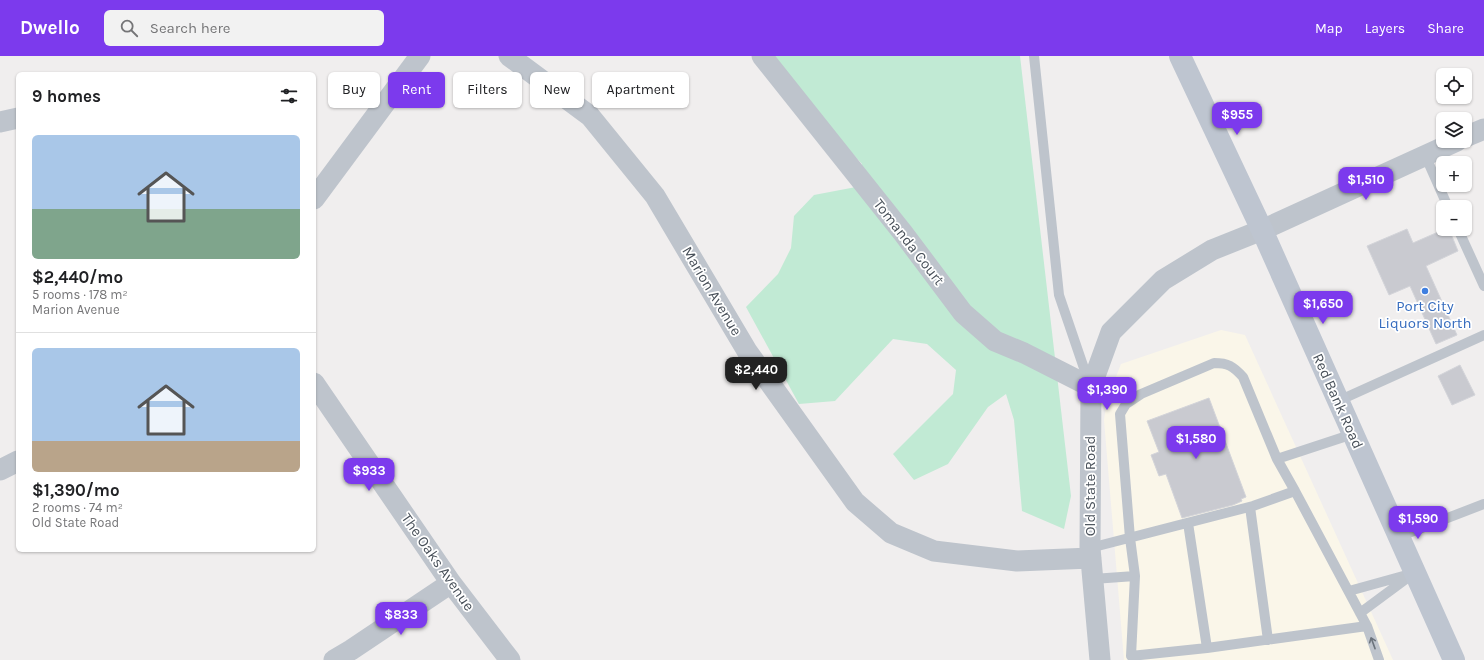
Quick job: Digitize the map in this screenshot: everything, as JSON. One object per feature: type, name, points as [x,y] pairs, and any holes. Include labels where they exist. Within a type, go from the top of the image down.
[{"type":"main road","name":"Red Bank Road","points":[[1180,56],[1262,230],[1454,660]]},
{"type":"street","points":[[316,197],[420,56]]},
{"type":"street","name":"Marion Avenue","points":[[509,56],[590,116],[656,196],[747,351],[855,502],[891,533],[934,552],[1017,561],[1091,553]]},
{"type":"street","name":"Tomanda Court","points":[[762,56],[903,233],[963,313],[995,341],[1024,353],[1091,387]]},
{"type":"street","points":[[0,122],[16,118]]},
{"type":"street","points":[[1472,134],[1484,128]]},
{"type":"street","name":"Old State Road","points":[[1100,660],[1091,553],[1091,387],[1110,332],[1163,280],[1212,250],[1262,230],[1442,148]]},
{"type":"street","name":"The Oaks Avenue","points":[[316,386],[451,583],[510,660]]},
{"type":"street","points":[[0,470],[16,462]]},
{"type":"street","points":[[334,660],[451,583]]},
{"type":"lane","points":[[1034,56],[1059,295],[1091,387]]},
{"type":"lane","points":[[1425,156],[1445,200]]},
{"type":"lane","points":[[1461,236],[1484,286]]},
{"type":"lane","points":[[1338,401],[1484,335]]},
{"type":"lane","points":[[1367,626],[1131,658],[1135,576],[1130,538],[1120,414],[1126,404],[1141,394],[1214,363],[1225,363],[1236,369],[1243,377],[1277,459],[1367,626],[1380,660]]},
{"type":"lane","points":[[1277,459],[1353,434]]},
{"type":"lane","points":[[1091,553],[1130,538],[1250,506],[1295,491]]},
{"type":"lane","points":[[1398,537],[1484,504]]},
{"type":"lane","points":[[1250,506],[1268,640]]},
{"type":"lane","points":[[1188,523],[1206,648]]},
{"type":"lane","points":[[1349,591],[1414,573]]},
{"type":"lane","points":[[1360,613],[1414,573]]},
{"type":"lane","points":[[1093,579],[1135,576]]},
{"type":"shaded area","points":[[1221,330],[1245,335],[1393,660],[1124,660],[1104,420],[1107,400],[1121,364]]},
{"type":"green space","points":[[772,56],[1020,56],[1071,496],[1064,529],[1022,511],[1014,420],[1006,394],[988,407],[948,464],[914,480],[893,454],[953,394],[956,370],[927,344],[893,339],[835,401],[799,404],[746,307],[778,274],[791,248],[794,216],[814,195],[856,187],[862,164],[780,75]]},
{"type":"building","name":"Port City Liquors North","points":[[1407,229],[1413,243],[1436,233],[1436,236],[1452,236],[1458,251],[1426,266],[1457,335],[1436,344],[1410,286],[1389,295],[1367,246]]},
{"type":"building","points":[[1460,365],[1475,395],[1452,405],[1438,376]]},
{"type":"building","points":[[1209,398],[1246,497],[1241,499],[1242,501],[1233,505],[1182,518],[1166,474],[1159,476],[1151,455],[1159,452],[1147,421]]},
{"type":"place","name":"Port City Liquors North","points":[[1425,291]]}]
